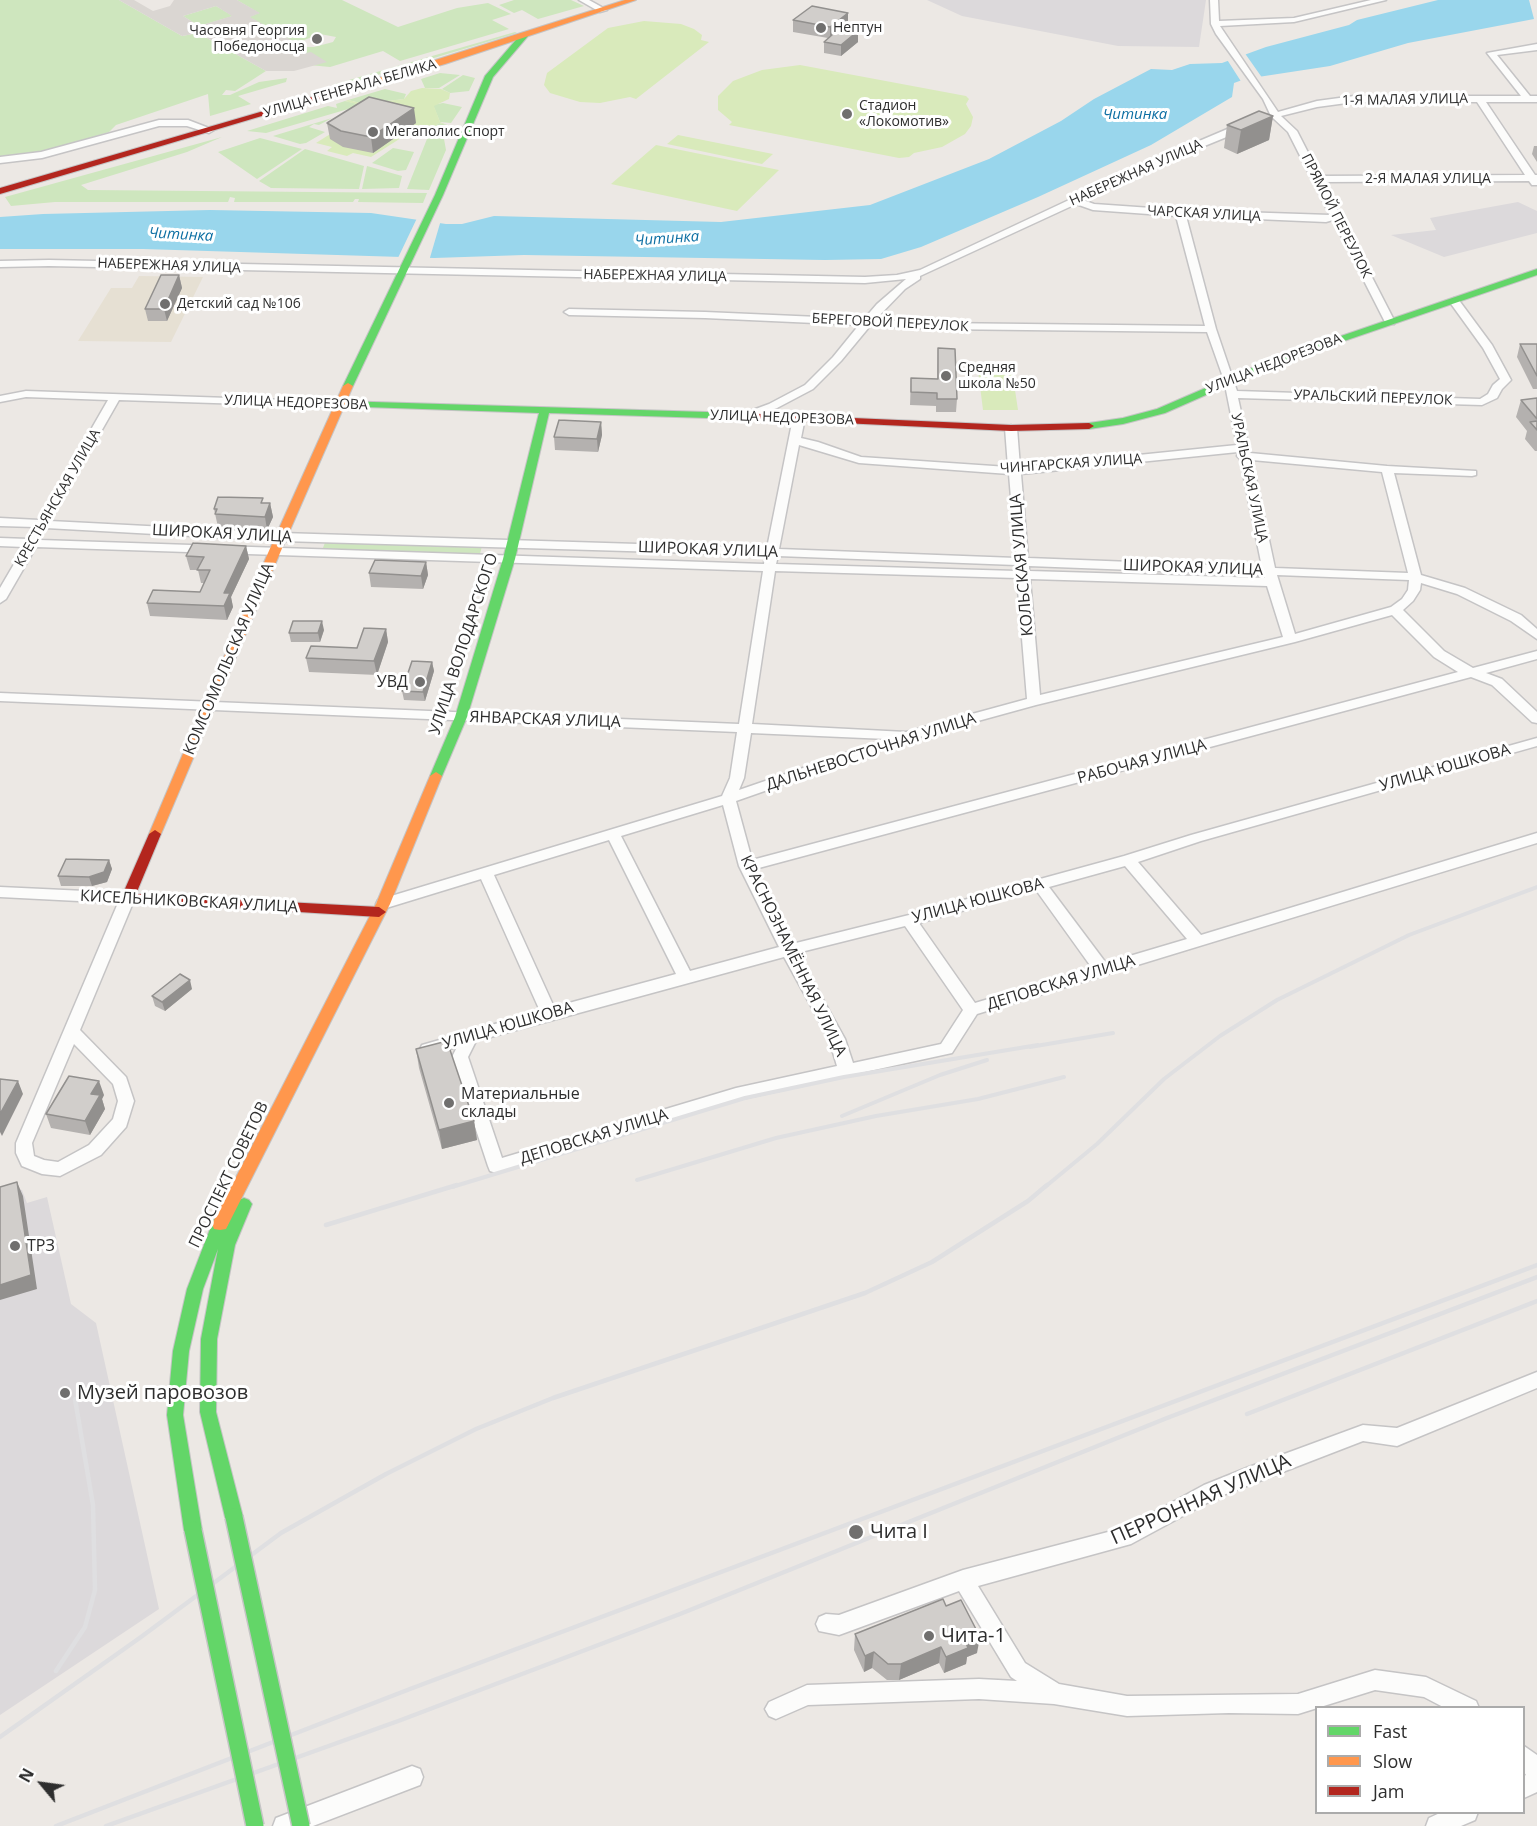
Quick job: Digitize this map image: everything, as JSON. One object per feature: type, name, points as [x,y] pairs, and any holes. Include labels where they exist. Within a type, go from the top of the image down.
[{"type":"main road","name":"УЛИЦА ГЕНЕРАЛА БЕЛИКА","points":[[0,190],[447,60],[632,0]]},
{"type":"main road","name":"КОМСОМОЛЬСКАЯ УЛИЦА","points":[[128,898],[274,553],[340,404],[439,195],[490,73],[524,36]]},
{"type":"main road","points":[[447,60],[471,62],[490,73]]},
{"type":"main road","name":"УЛИЦА ГЕНЕРАЛА БЕЛИКА","points":[[0,185],[66,171]]},
{"type":"main road","name":"УЛИЦА НЕДОРЕЗОВА","points":[[340,404],[746,416],[1011,428],[1079,427],[1123,421],[1161,411],[1230,387],[1271,363],[1537,272]]},
{"type":"main road","name":"УЛИЦА ВОЛОДАРСКОГО","points":[[381,908],[461,717],[509,559],[545,411]]},
{"type":"main road","name":"КИСЕЛЬНИКОВСКАЯ УЛИЦА","points":[[128,898],[381,908]]},
{"type":"main road","name":"ПРОСПЕКТ СОВЕТОВ","points":[[255,1826],[193,1530],[175,1415],[181,1351],[195,1289],[214,1236],[335,994],[381,908]]},
{"type":"main road","name":"ПРОСПЕКТ СОВЕТОВ","points":[[292,1084],[227,1245],[209,1338],[208,1412],[234,1517],[301,1826]]},
{"type":"street","points":[[582,0],[603,10]]},
{"type":"street","points":[[1214,0],[1215,24],[1294,20],[1383,0]]},
{"type":"street","name":"ПРЯМОЙ ПЕРЕУЛОК","points":[[1215,24],[1267,99],[1275,115],[1290,128],[1390,322]]},
{"type":"street","points":[[1533,99],[1491,52],[1537,47]]},
{"type":"street","name":"1-Я МАЛАЯ УЛИЦА","points":[[1275,115],[1317,104],[1354,99],[1533,99]]},
{"type":"street","points":[[1480,99],[1535,181]]},
{"type":"street","name":"НАБЕРЕЖНАЯ УЛИЦА","points":[[0,264],[405,268],[865,280],[897,278],[923,272],[1202,142],[1275,115]]},
{"type":"street","points":[[0,160],[42,155],[159,123],[188,123],[209,130]]},
{"type":"street","name":"2-Я МАЛАЯ УЛИЦА","points":[[1318,179],[1535,181]]},
{"type":"street","name":"ЧАРСКАЯ УЛИЦА","points":[[1074,200],[1093,207],[1180,213],[1326,219],[1334,217]]},
{"type":"street","name":"УРАЛЬСКАЯ УЛИЦА","points":[[1180,213],[1211,329],[1230,387],[1270,576],[1290,639]]},
{"type":"street","points":[[746,416],[809,387],[840,357],[881,306],[901,287],[923,272]]},
{"type":"street","points":[[865,280],[876,286],[883,295],[881,306]]},
{"type":"street","name":"УРАЛЬСКИЙ ПЕРЕУЛОК","points":[[1230,387],[1482,402],[1493,396],[1497,387],[1506,380],[1488,347],[1454,301]]},
{"type":"street","name":"БЕРЕГОВОЙ ПЕРЕУЛОК","points":[[569,312],[694,314],[936,326],[1211,329]]},
{"type":"street","name":"УЛИЦА НЕДОРЕЗОВА","points":[[1,401],[26,394],[340,404]]},
{"type":"street","name":"КРЕСТЬЯНСКАЯ УЛИЦА","points":[[0,599],[115,397]]},
{"type":"street","points":[[728,799],[737,778],[772,552],[799,418]]},
{"type":"street","name":"КОЛЬСКАЯ УЛИЦА","points":[[1011,428],[1034,701]]},
{"type":"street","name":"ЧИНГАРСКАЯ УЛИЦА","points":[[796,441],[814,444],[859,460],[1014,471],[1242,452],[1387,470],[1472,473]]},
{"type":"street","points":[[1387,470],[1415,577],[1414,590],[1407,601],[1395,610],[1439,654],[1473,673],[1490,677],[1537,718]]},
{"type":"street","name":"ШИРОКАЯ УЛИЦА","points":[[0,522],[282,537],[772,552],[1021,568]]},
{"type":"street","name":"ШИРОКАЯ УЛИЦА","points":[[0,542],[274,553],[771,567],[1021,568],[1270,576],[1415,577],[1470,596],[1516,618],[1537,635]]},
{"type":"street","name":"ДАЛЬНЕВОСТОЧНАЯ УЛИЦА","points":[[381,908],[728,799],[911,735],[1034,701],[1290,639],[1395,610]]},
{"type":"street","name":"РАБОЧАЯ УЛИЦА","points":[[746,866],[903,826],[1537,655]]},
{"type":"street","name":"ЯНВАРСКАЯ УЛИЦА","points":[[0,697],[911,735]]},
{"type":"street","name":"УЛИЦА ЮШКОВА","points":[[417,1052],[549,1014],[1128,860],[1196,838],[1537,742]]},
{"type":"street","name":"КРАСНОЗНАМЁННАЯ УЛИЦА","points":[[728,799],[746,866],[788,950],[837,1039],[847,1071]]},
{"type":"street","points":[[613,834],[686,978]]},
{"type":"street","name":"ДЕПОВСКАЯ УЛИЦА","points":[[470,1037],[460,1057],[496,1166],[736,1094],[946,1049],[971,1010],[1537,838]]},
{"type":"street","points":[[1128,860],[1198,941]]},
{"type":"street","points":[[486,874],[549,1014]]},
{"type":"street","points":[[1039,884],[1102,970]]},
{"type":"street","name":"КИСЕЛЬНИКОВСКАЯ УЛИЦА","points":[[0,892],[128,898]]},
{"type":"street","name":"КОМСОМОЛЬСКАЯ УЛИЦА","points":[[71,1030],[120,1081],[126,1101],[120,1122],[95,1150],[60,1169],[42,1167],[28,1161],[24,1153],[24,1143],[71,1030],[128,898]]},
{"type":"street","points":[[909,920],[971,1010]]},
{"type":"street","name":"ПЕРРОННАЯ УЛИЦА","points":[[826,1624],[839,1625],[963,1580],[1131,1535],[1211,1491],[1266,1469],[1363,1434],[1397,1437],[1537,1380]]},
{"type":"street","points":[[963,1580],[1018,1670],[1054,1694]]},
{"type":"street","points":[[776,1708],[807,1695],[979,1689],[1054,1694],[1127,1706],[1229,1703],[1298,1704],[1375,1680],[1426,1687],[1467,1706]]},
{"type":"street","points":[[1525,1758],[1537,1771]]},
{"type":"street","points":[[284,1826],[412,1777]]},
{"type":"street","points":[[1437,1826],[1463,1814]]},
{"type":"shaded area","points":[[119,0],[134,0],[153,11],[170,6],[174,0],[237,0],[260,13],[250,17],[304,47],[300,50],[306,53],[311,52],[327,62],[294,71],[266,71],[198,33],[182,36]],"holes":[[[216,6],[232,16],[199,26],[183,16]]]},
{"type":"shaded area","points":[[927,0],[1206,0],[1199,47],[1118,46],[962,16]]},
{"type":"shaded area","points":[[1518,202],[1537,211],[1537,233],[1444,257],[1391,235],[1436,230],[1430,218]]},
{"type":"shaded area","points":[[139,276],[203,277],[171,342],[78,341],[111,288],[132,288]]},
{"type":"shaded area","points":[[10,1187],[22,1190],[27,1203],[47,1197],[71,1304],[96,1323],[159,1609],[0,1715],[0,1190]]},
{"type":"green space","points":[[0,0],[119,0],[182,36],[198,33],[266,71],[235,91],[226,90],[222,95],[230,95],[259,82],[287,78],[286,82],[238,96],[251,104],[210,116],[208,94],[116,125],[109,132],[70,144],[33,153],[0,157]]},
{"type":"green space","points":[[237,0],[342,0],[398,27],[457,8],[488,3],[511,14],[492,20],[509,29],[400,61],[383,51],[330,67],[309,65],[306,54],[300,50],[304,47],[333,42],[336,37],[320,34],[298,45],[249,17],[259,13]]},
{"type":"green space","points":[[514,0],[571,0],[584,6],[538,19],[522,10],[514,13],[499,5]]},
{"type":"green space","points":[[216,6],[233,16],[199,26],[183,16]]},
{"type":"green space","points":[[644,21],[681,24],[694,29],[702,35],[701,40],[709,42],[636,99],[630,97],[600,103],[580,102],[550,93],[544,85],[547,73],[608,28]]},
{"type":"green space","points":[[517,33],[341,86],[332,85]]},
{"type":"green space","name":"Стадион «Локомотив»","points":[[800,65],[966,96],[969,99],[966,104],[973,117],[971,126],[965,134],[942,147],[899,158],[729,125],[732,122],[718,110],[718,96],[733,81],[762,70]]},
{"type":"green space","points":[[440,73],[460,75],[439,88],[425,88],[421,79]]},
{"type":"green space","points":[[463,75],[475,78],[469,91],[450,93],[442,89]]},
{"type":"green space","points":[[422,88],[441,89],[450,93],[449,99],[434,106],[440,122],[447,125],[439,123],[431,129],[420,126],[371,157],[353,153],[347,156],[327,151],[332,147],[316,143],[365,112],[351,109],[360,105],[345,101],[364,104],[404,99],[411,91]]},
{"type":"green space","points":[[385,89],[406,94],[404,99],[364,104],[348,100]]},
{"type":"green space","points":[[345,101],[362,105],[266,133],[247,131],[328,106],[337,108],[336,104]]},
{"type":"green space","points":[[443,103],[462,107],[451,123],[440,122],[433,105]]},
{"type":"green space","points":[[332,118],[309,127],[325,132],[306,143],[300,144],[273,136]]},
{"type":"green space","points":[[439,123],[447,125],[441,138],[444,139],[446,150],[429,190],[407,189],[431,129]]},
{"type":"green space","points":[[678,135],[773,154],[762,164],[667,144]]},
{"type":"green space","points":[[222,137],[187,152],[81,185],[88,190],[427,193],[423,203],[358,202],[359,199],[353,202],[234,202],[235,198],[230,197],[228,202],[55,202],[11,206],[5,197]]},
{"type":"green space","points":[[260,138],[302,149],[257,179],[218,152]]},
{"type":"green space","points":[[656,145],[779,170],[737,211],[611,184]]},
{"type":"green space","points":[[393,148],[414,152],[406,170],[398,171],[372,163]]},
{"type":"green space","points":[[305,149],[364,166],[359,189],[271,188],[259,181]]},
{"type":"green space","points":[[367,166],[402,176],[399,188],[362,189]]},
{"type":"green space","points":[[978,370],[1012,370],[1018,410],[983,410]]},
{"type":"green space","points":[[326,540],[482,546],[479,558],[321,553]]},
{"type":"water","name":"Читинка","points":[[1438,0],[1529,0],[1534,19],[1408,43],[1330,66],[1245,79],[1234,83],[1232,97],[1151,145],[921,247],[881,259],[524,255],[434,258],[143,249],[0,249],[0,217],[43,214],[210,210],[371,213],[446,224],[462,224],[494,216],[721,222],[870,205],[989,159],[1151,69],[1172,70],[1190,64],[1222,63],[1266,47],[1349,25],[1357,20]]},
{"type":"pier","points":[[1244,52],[1263,79],[1242,83],[1226,58]]},
{"type":"pier","points":[[418,216],[441,220],[429,261],[397,260]]},
{"type":"building","points":[[812,6],[848,13],[830,27],[793,20]]},
{"type":"building","points":[[841,27],[858,31],[841,45],[824,42]]},
{"type":"building","points":[[369,97],[414,108],[371,137],[341,131],[327,123]]},
{"type":"building","points":[[1259,111],[1273,116],[1241,130],[1227,125]]},
{"type":"building","points":[[161,275],[179,275],[164,309],[145,309]]},
{"type":"building","points":[[1520,344],[1537,344],[1537,376]]},
{"type":"building","points":[[938,348],[955,349],[957,399],[937,399],[937,393],[911,392],[911,378],[938,379]]},
{"type":"building","points":[[1537,398],[1537,419],[1521,400]]},
{"type":"building","points":[[559,420],[601,422],[597,439],[554,437]]},
{"type":"building","points":[[1537,421],[1537,430],[1530,422]]},
{"type":"building","points":[[218,497],[263,498],[261,503],[270,503],[265,517],[215,514],[217,509],[214,509]]},
{"type":"building","points":[[193,543],[246,546],[224,593],[230,593],[224,606],[147,603],[153,590],[200,592],[210,570],[197,570],[204,557],[186,556]]},
{"type":"building","points":[[375,560],[426,562],[421,576],[369,573]]},
{"type":"building","points":[[293,621],[322,621],[318,633],[289,633]]},
{"type":"building","points":[[364,628],[386,629],[374,661],[306,658],[311,646],[357,648]]},
{"type":"building","points":[[412,661],[432,662],[423,692],[402,691]]},
{"type":"building","points":[[66,859],[109,860],[104,872],[89,877],[58,876]]},
{"type":"building","points":[[180,974],[190,980],[162,1002],[152,996]]},
{"type":"building","name":"Материальные склады","points":[[447,1041],[474,1121],[439,1130],[416,1049]]},
{"type":"building","points":[[69,1076],[99,1081],[91,1094],[100,1095],[85,1121],[46,1114]]},
{"type":"building","points":[[0,1079],[18,1081],[0,1114]]},
{"type":"building","name":"ТРЗ","points":[[17,1182],[31,1275],[0,1285],[0,1187]]},
{"type":"building","name":"Чита-1","points":[[943,1599],[946,1606],[961,1600],[980,1637],[966,1643],[968,1648],[946,1657],[941,1647],[901,1664],[888,1664],[874,1652],[865,1656],[855,1634]]},
{"type":"railway","points":[[1045,1187],[1097,1144],[1164,1079],[1220,1036],[1277,1000],[1409,935],[1537,887]]},
{"type":"railway","points":[[1030,1047],[1113,1033]]},
{"type":"railway","points":[[452,1187],[745,1098],[844,1077],[1038,1045]]},
{"type":"railway","points":[[842,1116],[940,1075],[987,1060]]},
{"type":"railway","points":[[637,1180],[776,1138],[876,1116],[978,1099],[1064,1077]]},
{"type":"railway","points":[[326,1225],[457,1185]]},
{"type":"railway","points":[[0,1737],[141,1637],[281,1533],[386,1474],[476,1429],[553,1398],[865,1293],[932,1262],[1028,1201],[1047,1185]]},
{"type":"railway","points":[[56,1826],[410,1689],[1537,1265]]},
{"type":"railway","points":[[106,1826],[401,1720],[680,1614],[1167,1418],[1537,1277]]},
{"type":"railway","points":[[1247,1414],[1537,1301]]},
{"type":"railway","points":[[56,1671],[85,1627],[95,1590],[93,1505],[75,1399]]},
{"type":"traffic: fast","points":[[348,386],[439,195],[489,76],[524,36]]},
{"type":"traffic: fast","points":[[1089,426],[1123,421],[1161,411],[1271,363],[1537,272]]},
{"type":"traffic: fast","points":[[340,404],[740,416]]},
{"type":"traffic: fast","points":[[436,776],[461,717],[509,559],[545,411]]},
{"type":"traffic: fast","points":[[234,1517],[208,1412],[209,1339],[227,1245],[244,1204]]},
{"type":"traffic: fast","points":[[193,1530],[175,1415],[181,1351],[195,1289],[220,1224]]},
{"type":"traffic: fast","points":[[234,1517],[301,1826]]},
{"type":"traffic: fast","points":[[193,1530],[255,1826]]},
{"type":"traffic: slow","points":[[335,93],[442,62],[632,0]]},
{"type":"traffic: slow","points":[[155,834],[274,553],[348,386]]},
{"type":"traffic: slow","points":[[220,1224],[383,904],[436,776]]},
{"type":"traffic: jam","points":[[0,191],[335,93]]},
{"type":"traffic: jam","points":[[740,416],[1011,428],[1089,426]]},
{"type":"traffic: jam","points":[[155,834],[128,898],[379,912]]},
{"type":"place","name":"Нептун","points":[[821,28]]},
{"type":"place","name":"Часовня Георгия Победоносца","points":[[317,39]]},
{"type":"place","name":"Стадион «Локомотив»","points":[[847,114]]},
{"type":"place","name":"Мегаполис Спорт","points":[[373,132]]},
{"type":"place","name":"Детский сад №106","points":[[165,304]]},
{"type":"place","name":"Средняя школа №50","points":[[946,376]]},
{"type":"place","name":"УВД","points":[[420,682]]},
{"type":"place","name":"Материальные склады","points":[[449,1103]]},
{"type":"place","name":"ТРЗ","points":[[15,1246]]},
{"type":"place","name":"Музей паровозов","points":[[65,1393]]},
{"type":"place","name":"Чита I","points":[[856,1532]]},
{"type":"place","name":"Чита-1","points":[[929,1636]]}]
